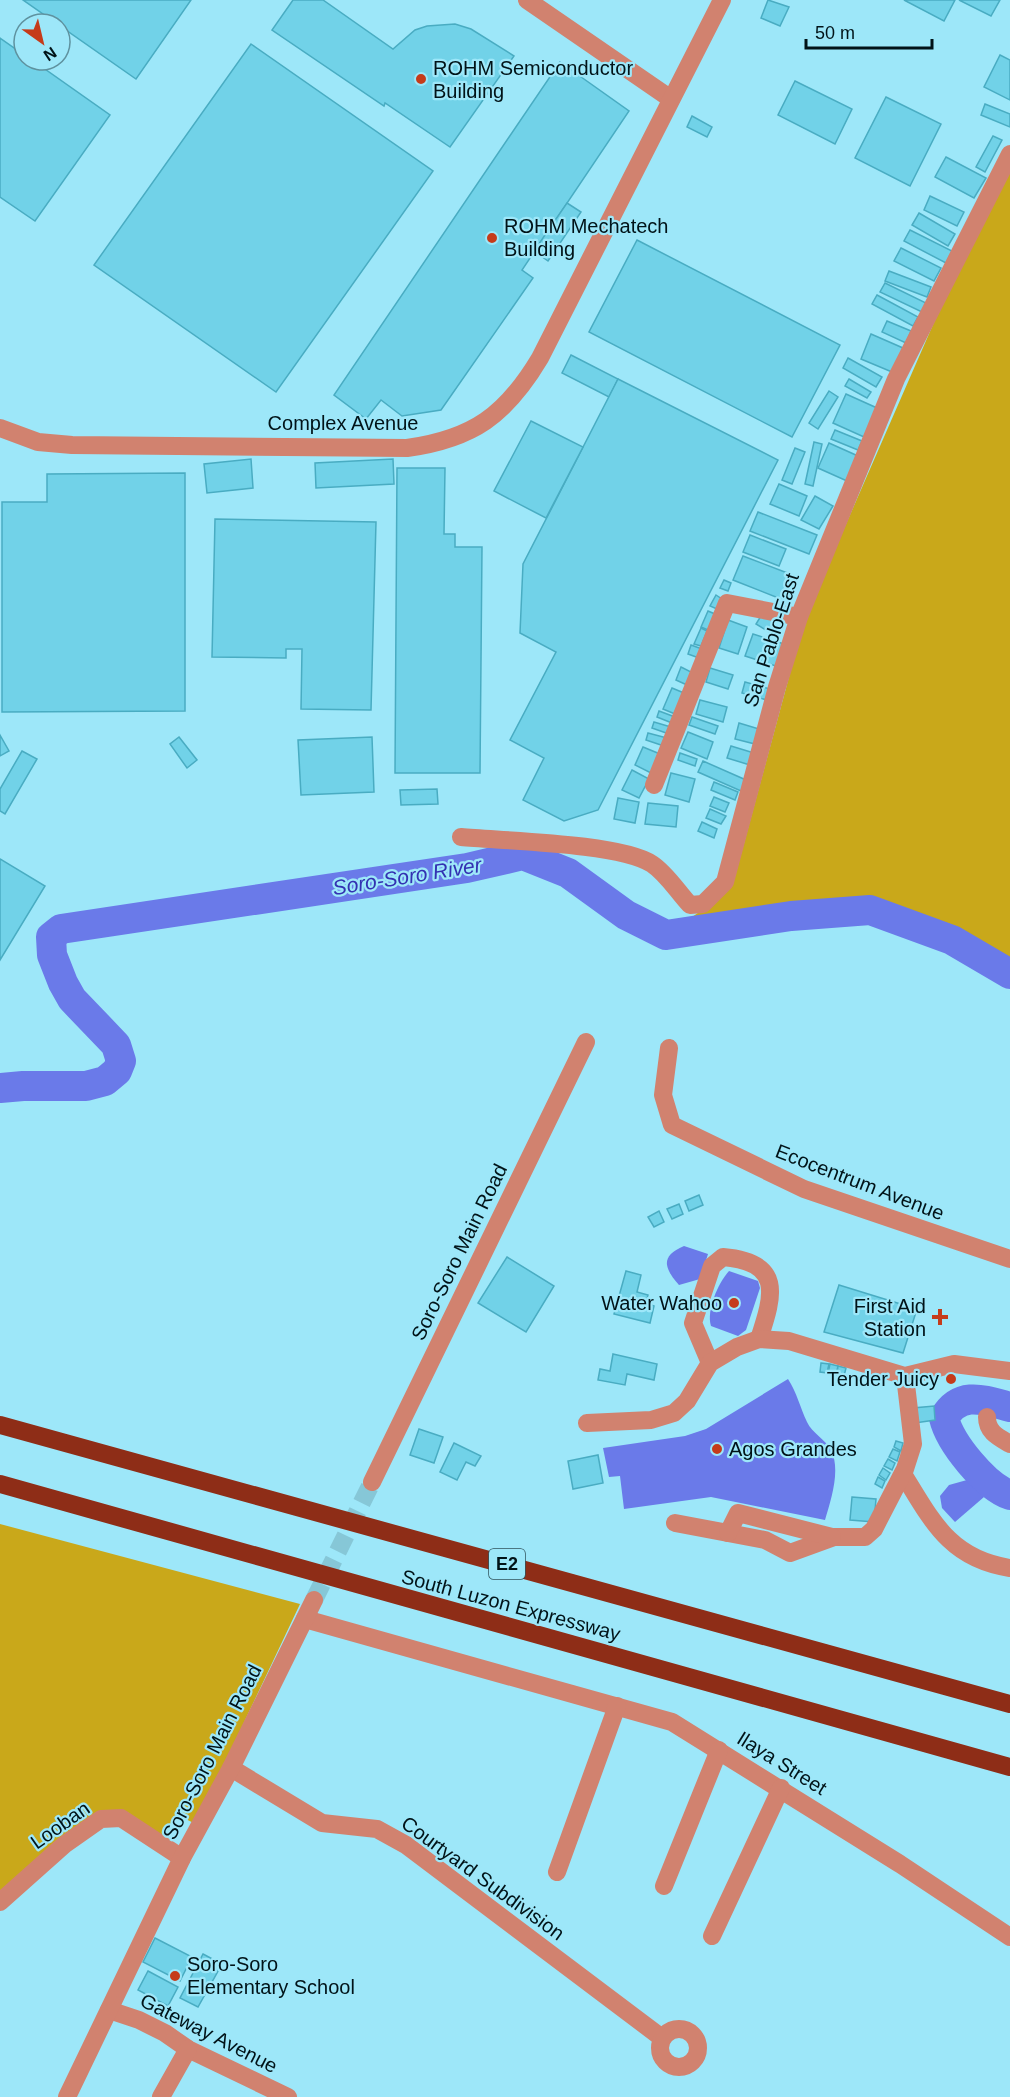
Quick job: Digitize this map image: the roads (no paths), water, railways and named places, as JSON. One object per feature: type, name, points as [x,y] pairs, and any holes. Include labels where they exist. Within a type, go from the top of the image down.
[{"type":"highway","name":"South Luzon Expressway","points":[[0,1425],[1010,1704]]},
{"type":"highway","name":"South Luzon Expressway","points":[[0,1484],[1010,1767]]},
{"type":"street","points":[[527,0],[672,99]]},
{"type":"street","name":"Complex Avenue","points":[[1,432],[38,442],[72,445],[407,448],[431,445],[472,431],[503,409],[532,371],[722,0]]},
{"type":"street","name":"San Pablo-East","points":[[461,837],[620,851],[651,863],[690,905],[703,904],[725,882],[777,687],[799,617],[896,379],[1010,154]]},
{"type":"street","points":[[654,785],[727,603],[799,617]]},
{"type":"street","name":"Soro-Soro Main Road","points":[[372,1482],[586,1042]]},
{"type":"street","name":"Ecocentrum Avenue","points":[[669,1048],[663,1095],[672,1125],[804,1189],[1010,1259]]},
{"type":"street","points":[[710,1363],[693,1323],[712,1266],[723,1257],[748,1262],[760,1268],[768,1276],[772,1292],[759,1338]]},
{"type":"street","points":[[587,1423],[651,1420],[674,1413],[687,1401],[710,1363],[737,1347],[759,1338],[789,1341],[905,1376],[954,1364],[1010,1371]]},
{"type":"street","points":[[728,1533],[738,1513],[834,1537],[865,1537],[874,1529],[903,1474],[913,1444],[905,1376]]},
{"type":"street","points":[[987,1417],[987,1426],[992,1432],[1010,1444]]},
{"type":"street","points":[[903,1474],[938,1529],[955,1546],[985,1564],[1010,1568]]},
{"type":"street","points":[[675,1523],[765,1540],[790,1553],[834,1537]]},
{"type":"street","name":"Soro-Soro Main Road","points":[[67,2097],[182,1858],[231,1768],[314,1600]]},
{"type":"street","name":"Ilaya Street","points":[[305,1619],[672,1722],[781,1788],[1010,1937]]},
{"type":"street","points":[[557,1872],[617,1706]]},
{"type":"street","points":[[664,1887],[718,1750]]},
{"type":"street","name":"Courtyard Subdivision","points":[[231,1768],[322,1823],[377,1829],[406,1845],[662,2038]]},
{"type":"street","points":[[712,1936],[781,1788]]},
{"type":"street","name":"Looban","points":[[0,1902],[64,1845],[101,1819],[121,1818],[182,1858]]},
{"type":"street","name":"Gateway Avenue","points":[[109,2010],[139,2020],[165,2033],[188,2049],[288,2097]]},
{"type":"street","points":[[161,2097],[188,2049]]},
{"type":"water","points":[[684,1246],[708,1254],[700,1279],[679,1285],[670,1273],[667,1263],[671,1254]]},
{"type":"water","name":"Water Wahoo","points":[[729,1271],[758,1281],[760,1288],[746,1330],[738,1336],[711,1326],[710,1320],[714,1297]]},
{"type":"water","name":"Agos Grandes","points":[[788,1379],[809,1426],[828,1446],[834,1458],[834,1485],[825,1520],[711,1497],[624,1509],[620,1476],[609,1477],[603,1448],[685,1436],[706,1429]]},
{"type":"water","points":[[967,1480],[984,1497],[955,1522],[942,1508],[940,1496],[949,1485]]},
{"type":"waterway","name":"Soro-Soro River","points":[[0,1088],[86,1086],[105,1081],[117,1071],[121,1061],[116,1045],[72,999],[63,983],[52,955],[51,937],[61,929],[467,868],[523,855],[568,873],[626,915],[666,935],[791,916],[870,910],[952,940],[1010,974]]},
{"type":"waterway","points":[[1010,1407],[982,1400],[965,1400],[957,1403],[944,1418],[953,1439],[970,1463],[990,1483],[1010,1495]]},
{"type":"tunnel","points":[[314,1600],[372,1482]]},
{"type":"place","name":"ROHM Semiconductor Building","points":[[421,79]]},
{"type":"place","name":"ROHM Mechatech Building","points":[[492,238]]},
{"type":"place","name":"Water Wahoo","points":[[734,1303]]},
{"type":"place","name":"First Aid Station","points":[[940,1317]]},
{"type":"place","name":"Tender Juicy","points":[[951,1379]]},
{"type":"place","name":"Agos Grandes","points":[[717,1449]]},
{"type":"place","name":"Soro-Soro Elementary School","points":[[175,1976]]}]
